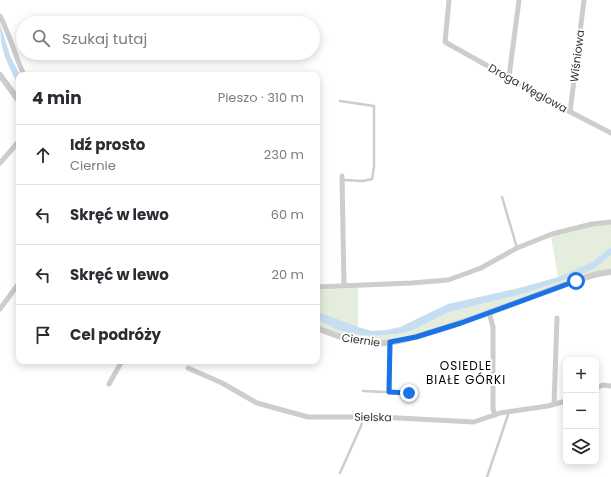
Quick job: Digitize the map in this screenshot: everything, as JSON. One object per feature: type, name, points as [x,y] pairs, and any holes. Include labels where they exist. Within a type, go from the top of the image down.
[{"type":"street","name":"Droga Węglowa","points":[[449,0],[445,42],[570,112],[611,133]]},
{"type":"street","points":[[509,77],[519,0]]},
{"type":"street","name":"Wiśniowa","points":[[570,112],[584,0]]},
{"type":"street","points":[[0,16],[16,55]]},
{"type":"street","points":[[18,60],[23,72]]},
{"type":"street","points":[[0,75],[16,97]]},
{"type":"street","points":[[0,162],[16,144]]},
{"type":"street","points":[[342,178],[344,286]]},
{"type":"street","points":[[320,287],[448,280],[481,268],[517,248],[552,234],[592,224],[611,222]]},
{"type":"street","name":"Ciernie","points":[[320,329],[353,340],[373,343],[390,342],[416,337],[576,281],[611,272]]},
{"type":"street","points":[[0,309],[16,287]]},
{"type":"street","points":[[489,312],[493,327],[493,409],[495,415]]},
{"type":"street","points":[[554,404],[557,318]]},
{"type":"street","points":[[389,392],[390,342]]},
{"type":"street","points":[[109,384],[120,364]]},
{"type":"street","name":"Sielska","points":[[188,368],[222,382],[257,403],[308,416],[474,422],[495,415],[563,402]]},
{"type":"street","points":[[599,387],[603,385],[611,386]]},
{"type":"lane","points":[[340,101],[374,106],[374,167],[372,179],[363,181],[342,178]]},
{"type":"lane","points":[[502,197],[517,248]]},
{"type":"lane","points":[[364,391],[409,393]]},
{"type":"lane","points":[[487,477],[510,412]]},
{"type":"lane","points":[[340,473],[361,426],[363,417]]},
{"type":"green space","points":[[611,224],[611,247],[592,262],[558,277],[551,237],[592,226]]},
{"type":"green space","points":[[611,255],[611,270],[428,332],[406,338],[385,341],[359,339],[320,327],[320,321],[337,330],[354,334],[372,336],[398,334],[411,331],[449,312],[526,293],[594,269]]},
{"type":"green space","points":[[358,288],[358,327],[320,312],[320,290]]},
{"type":"water","points":[[0,24],[11,58],[18,72],[16,72],[16,80],[5,56],[0,33]]},
{"type":"water","points":[[611,247],[611,255],[594,269],[585,273],[526,293],[449,312],[411,331],[398,334],[372,336],[354,334],[337,330],[320,321],[320,312],[372,331],[400,327],[448,304],[523,287],[558,277],[592,262]]},
{"type":"district","name":"OSIEDLE BIAŁE GÓRKI","points":[[466,372]]},
{"type":"route","points":[[409,393],[389,392],[390,342],[397,342],[416,337],[461,323],[576,281]]}]
